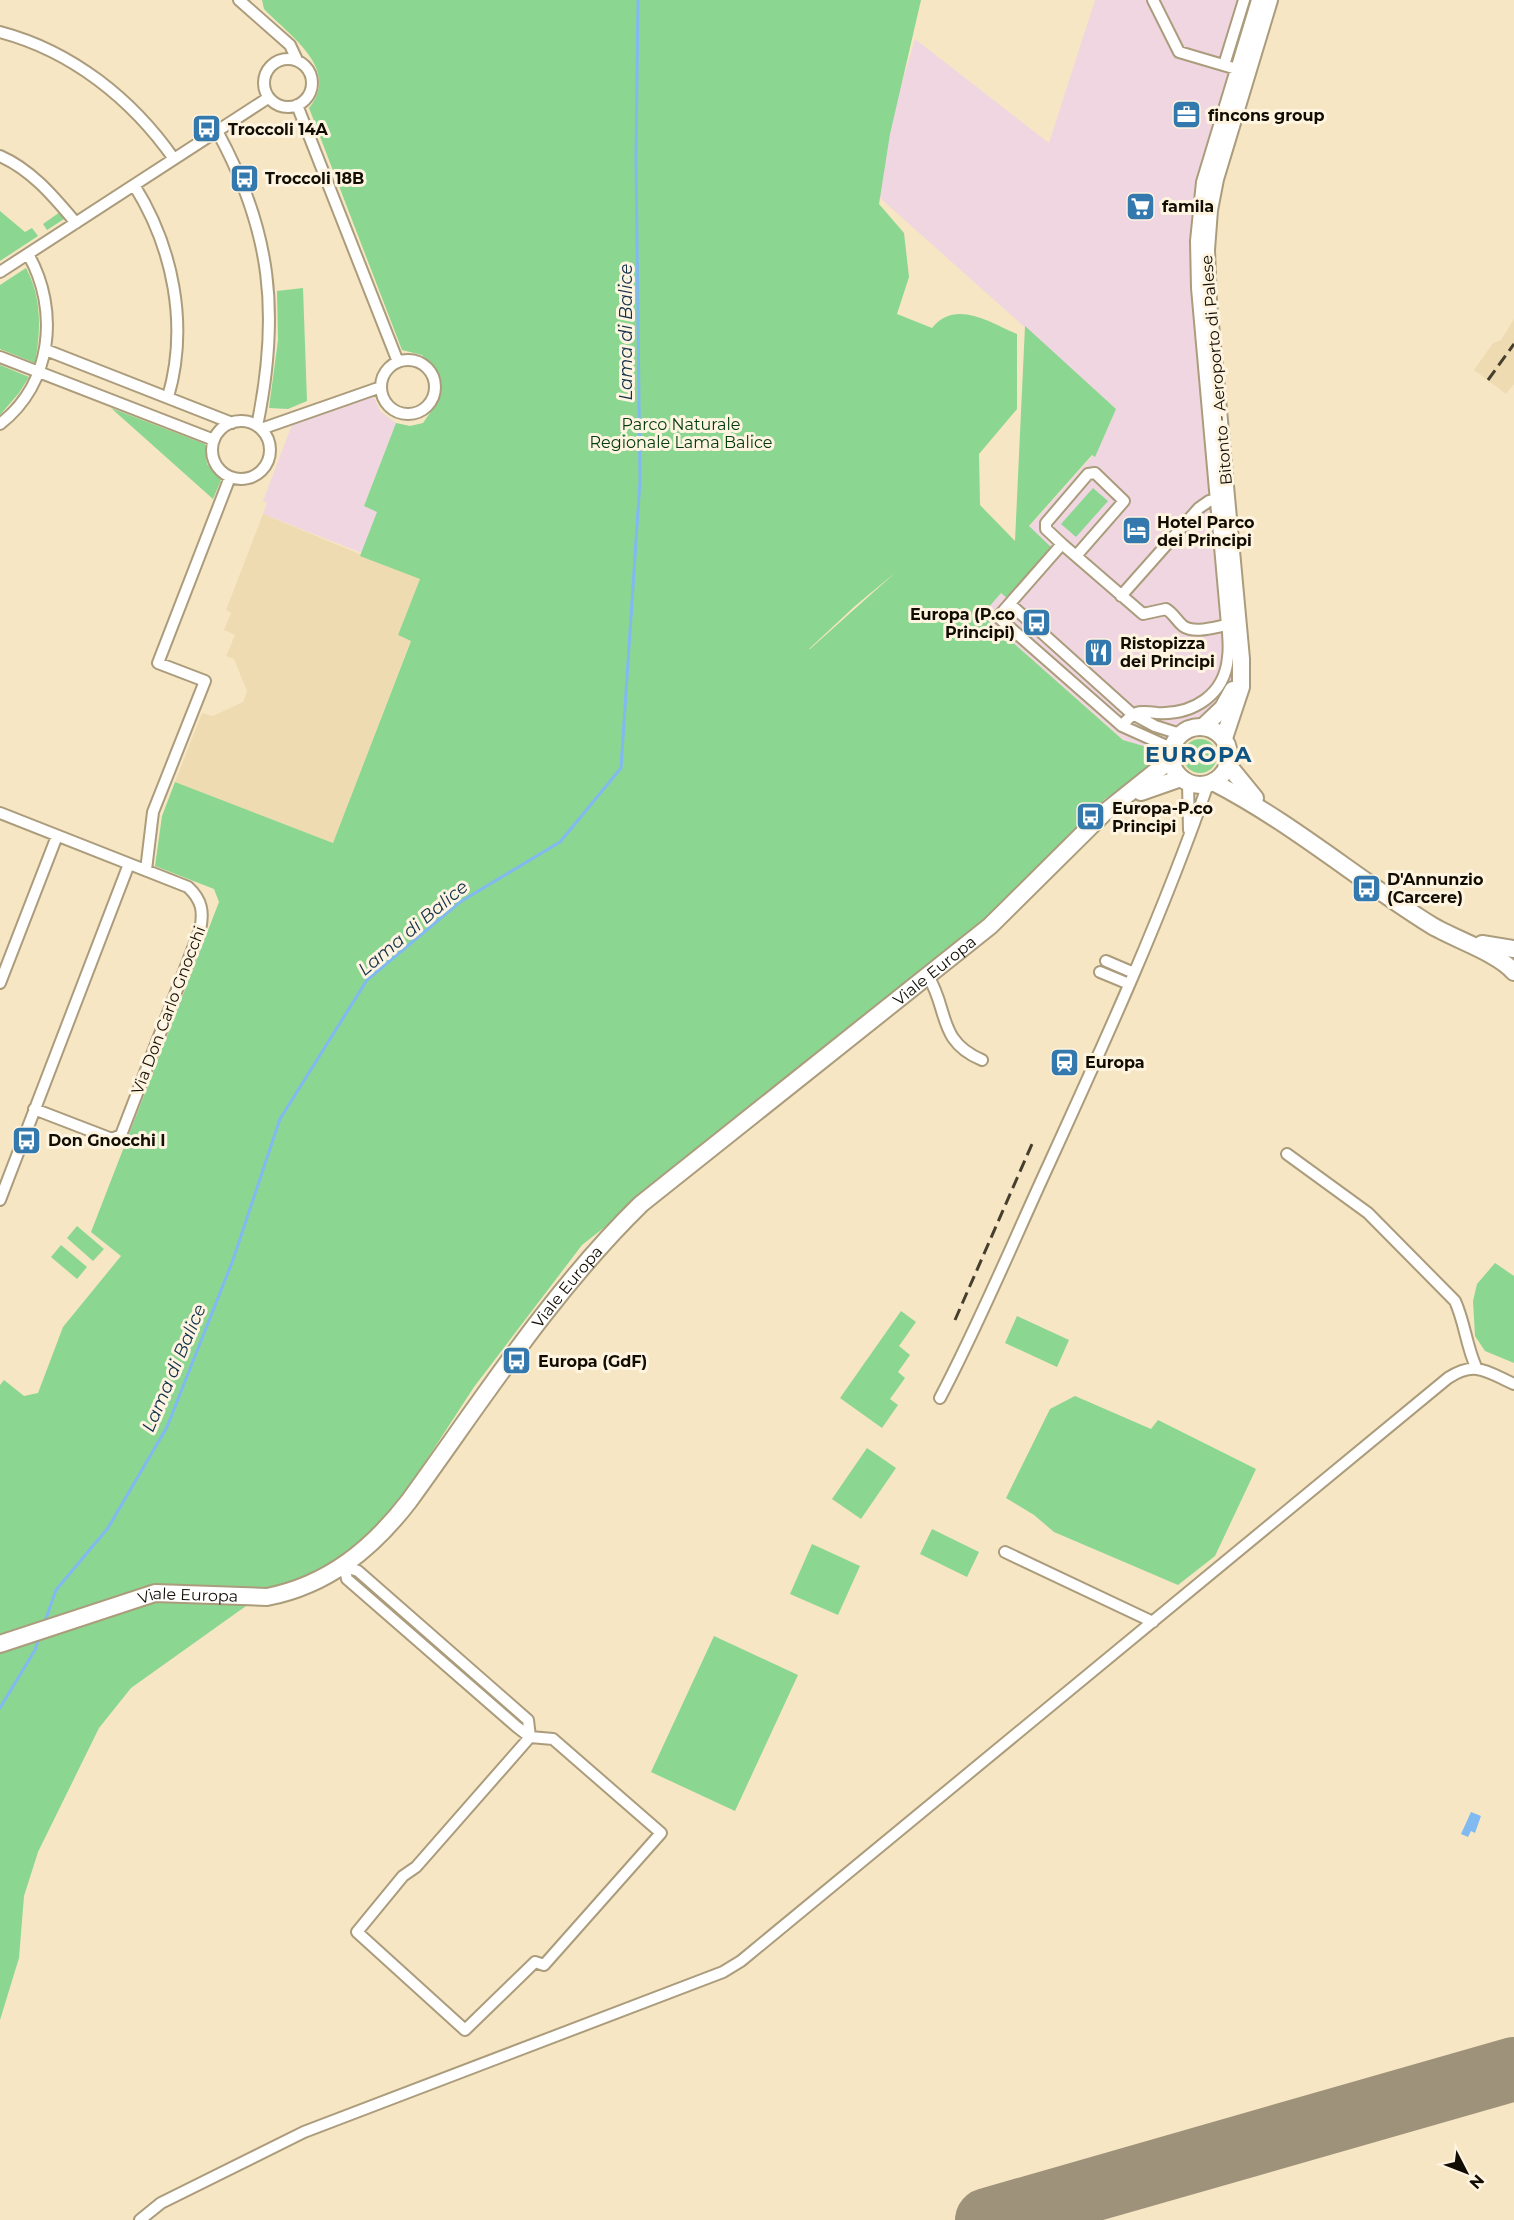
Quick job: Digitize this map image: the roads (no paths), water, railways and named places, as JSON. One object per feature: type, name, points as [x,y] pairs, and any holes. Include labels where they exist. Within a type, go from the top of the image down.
[{"type":"main road","name":"Bitonto - Aeroporto di Palese","points":[[1224,738],[1241,687],[1241,642],[1234,567],[1222,497],[1206,270],[1210,198],[1241,70],[1269,0]]},
{"type":"main road","points":[[1204,726],[1223,708],[1240,676]]},
{"type":"main road","points":[[1211,783],[1228,765],[1229,751],[1224,738],[1212,728],[1204,726],[1187,729],[1174,745],[1171,763],[1185,781],[1211,783],[1268,812],[1403,906],[1447,933],[1500,959],[1514,972]]},
{"type":"main road","name":"Viale Europa","points":[[8,1641],[155,1593],[267,1597],[285,1594],[316,1582],[344,1566],[390,1526],[542,1316],[606,1238],[641,1204],[1004,913],[1104,813],[1152,777],[1164,765],[1174,745]]},
{"type":"main road","points":[[1228,765],[1243,786],[1268,812]]},
{"type":"main road","name":"Viale Europa","points":[[1104,813],[1134,795],[1185,781]]},
{"type":"main road","points":[[1447,933],[1493,947],[1514,948]]},
{"type":"street","points":[[239,0],[290,45],[297,60],[309,70],[312,86],[305,100],[297,105],[283,107],[268,98],[264,80],[270,66],[283,58],[297,60]]},
{"type":"street","points":[[254,0],[257,14]]},
{"type":"street","points":[[1153,0],[1179,52],[1241,70]]},
{"type":"street","points":[[1224,65],[1244,0]]},
{"type":"street","points":[[1227,625],[1222,497],[1206,375],[1196,241],[1198,204],[1208,156],[1241,70],[1257,0]]},
{"type":"street","points":[[0,32],[48,49],[99,81],[139,114],[174,159]]},
{"type":"street","points":[[0,272],[268,98]]},
{"type":"street","points":[[297,105],[398,362]]},
{"type":"street","points":[[217,131],[250,201],[265,262],[270,345],[259,428]]},
{"type":"street","points":[[0,156],[11,161],[47,189],[76,223]]},
{"type":"street","points":[[134,185],[156,224],[172,275],[177,316],[176,357],[168,397]]},
{"type":"street","points":[[0,424],[16,410],[40,373],[46,350],[46,306],[38,275],[27,254]]},
{"type":"street","points":[[1199,299],[1206,270]]},
{"type":"street","points":[[46,350],[232,423],[247,422],[259,428],[269,444],[265,465],[257,473],[247,478],[230,477],[215,462],[212,451],[219,431],[232,423]]},
{"type":"street","points":[[1206,375],[1213,350]]},
{"type":"street","points":[[0,357],[214,440]]},
{"type":"street","points":[[409,360],[426,366],[435,382],[432,400],[419,412],[401,414],[386,404],[381,387],[386,371],[398,362],[409,360]]},
{"type":"street","points":[[259,428],[381,387]]},
{"type":"street","points":[[1076,556],[1124,501],[1095,473],[1088,474],[1046,523],[1046,529],[1062,544],[1121,596],[1143,614],[1166,609],[1175,614],[1185,627],[1192,630],[1227,625]]},
{"type":"street","points":[[146,870],[153,812],[205,681],[158,663],[230,477]]},
{"type":"street","points":[[1121,596],[1199,508],[1222,497]]},
{"type":"street","points":[[1062,544],[998,617],[1122,726],[1174,745]]},
{"type":"street","points":[[1122,726],[1131,713],[1141,710],[1156,712],[1184,710],[1209,698],[1218,687],[1227,667],[1228,596],[1234,567]]},
{"type":"street","points":[[1010,604],[1131,713],[1155,726],[1174,745]]},
{"type":"street","points":[[1029,643],[1040,630]]},
{"type":"street","points":[[1185,781],[1188,846]]},
{"type":"street","points":[[940,1398],[975,1332],[1134,973],[1188,846],[1211,783]]},
{"type":"street","name":"Via Don Carlo Gnocchi","points":[[0,813],[189,887],[198,896],[202,906],[202,921],[121,1135],[112,1139],[34,1109]]},
{"type":"street","points":[[0,983],[57,836]]},
{"type":"street","points":[[0,1200],[129,864]]},
{"type":"street","points":[[1106,961],[1134,973]]},
{"type":"street","points":[[1100,972],[1129,984]]},
{"type":"street","points":[[928,976],[933,985],[944,1025],[969,1054],[982,1060]]},
{"type":"street","points":[[1287,1154],[1368,1213],[1455,1301],[1463,1319],[1467,1348],[1476,1367]]},
{"type":"street","points":[[140,2220],[161,2203],[304,2132],[723,1972],[741,1961],[1448,1378],[1463,1368],[1476,1367],[1514,1384]]},
{"type":"street","points":[[1005,1551],[1153,1622]]},
{"type":"street","points":[[344,1566],[358,1571],[528,1720],[530,1737],[416,1867],[403,1876],[357,1932],[465,2030],[535,1962],[544,1965],[661,1833],[553,1739],[530,1737]]},
{"type":"water","points":[[1471,1812],[1481,1816],[1475,1833],[1471,1831],[1468,1837],[1461,1834]]},
{"type":"waterway","name":"Lama di Balice","points":[[44,1624],[56,1590],[108,1528],[167,1427],[233,1260],[280,1119],[367,980],[460,902],[560,842],[621,768],[640,481],[636,158],[638,0]]},
{"type":"waterway","name":"Lama di Balice","points":[[0,1708],[35,1650],[39,1638]]},
{"type":"railway","points":[[1488,380],[1514,344]]},
{"type":"railway","points":[[955,1320],[1032,1144]]},
{"type":"place","name":"fincons group","points":[[1187,115]]},
{"type":"place","name":"Troccoli 14A","points":[[207,129]]},
{"type":"place","name":"Troccoli 18B","points":[[244,178]]},
{"type":"place","name":"famila","points":[[1141,206]]},
{"type":"place","name":"Hotel Parco dei Principi","points":[[1136,531]]},
{"type":"place","name":"Europa (P.co Principi)","points":[[1036,623]]},
{"type":"place","name":"Ristopizza dei Principi","points":[[1099,652]]},
{"type":"place","name":"Europa-P.co Principi","points":[[1091,817]]},
{"type":"place","name":"D'Annunzio (Carcere)","points":[[1366,888]]},
{"type":"place","name":"Europa","points":[[1064,1062]]},
{"type":"place","name":"Don Gnocchi I","points":[[27,1140]]},
{"type":"place","name":"Europa (GdF)","points":[[517,1361]]},
{"type":"district","name":"EUROPA","points":[[1199,754]]},
{"type":"park label","name":"Parco Naturale Regionale Lama Balice","points":[[681,433]]}]
